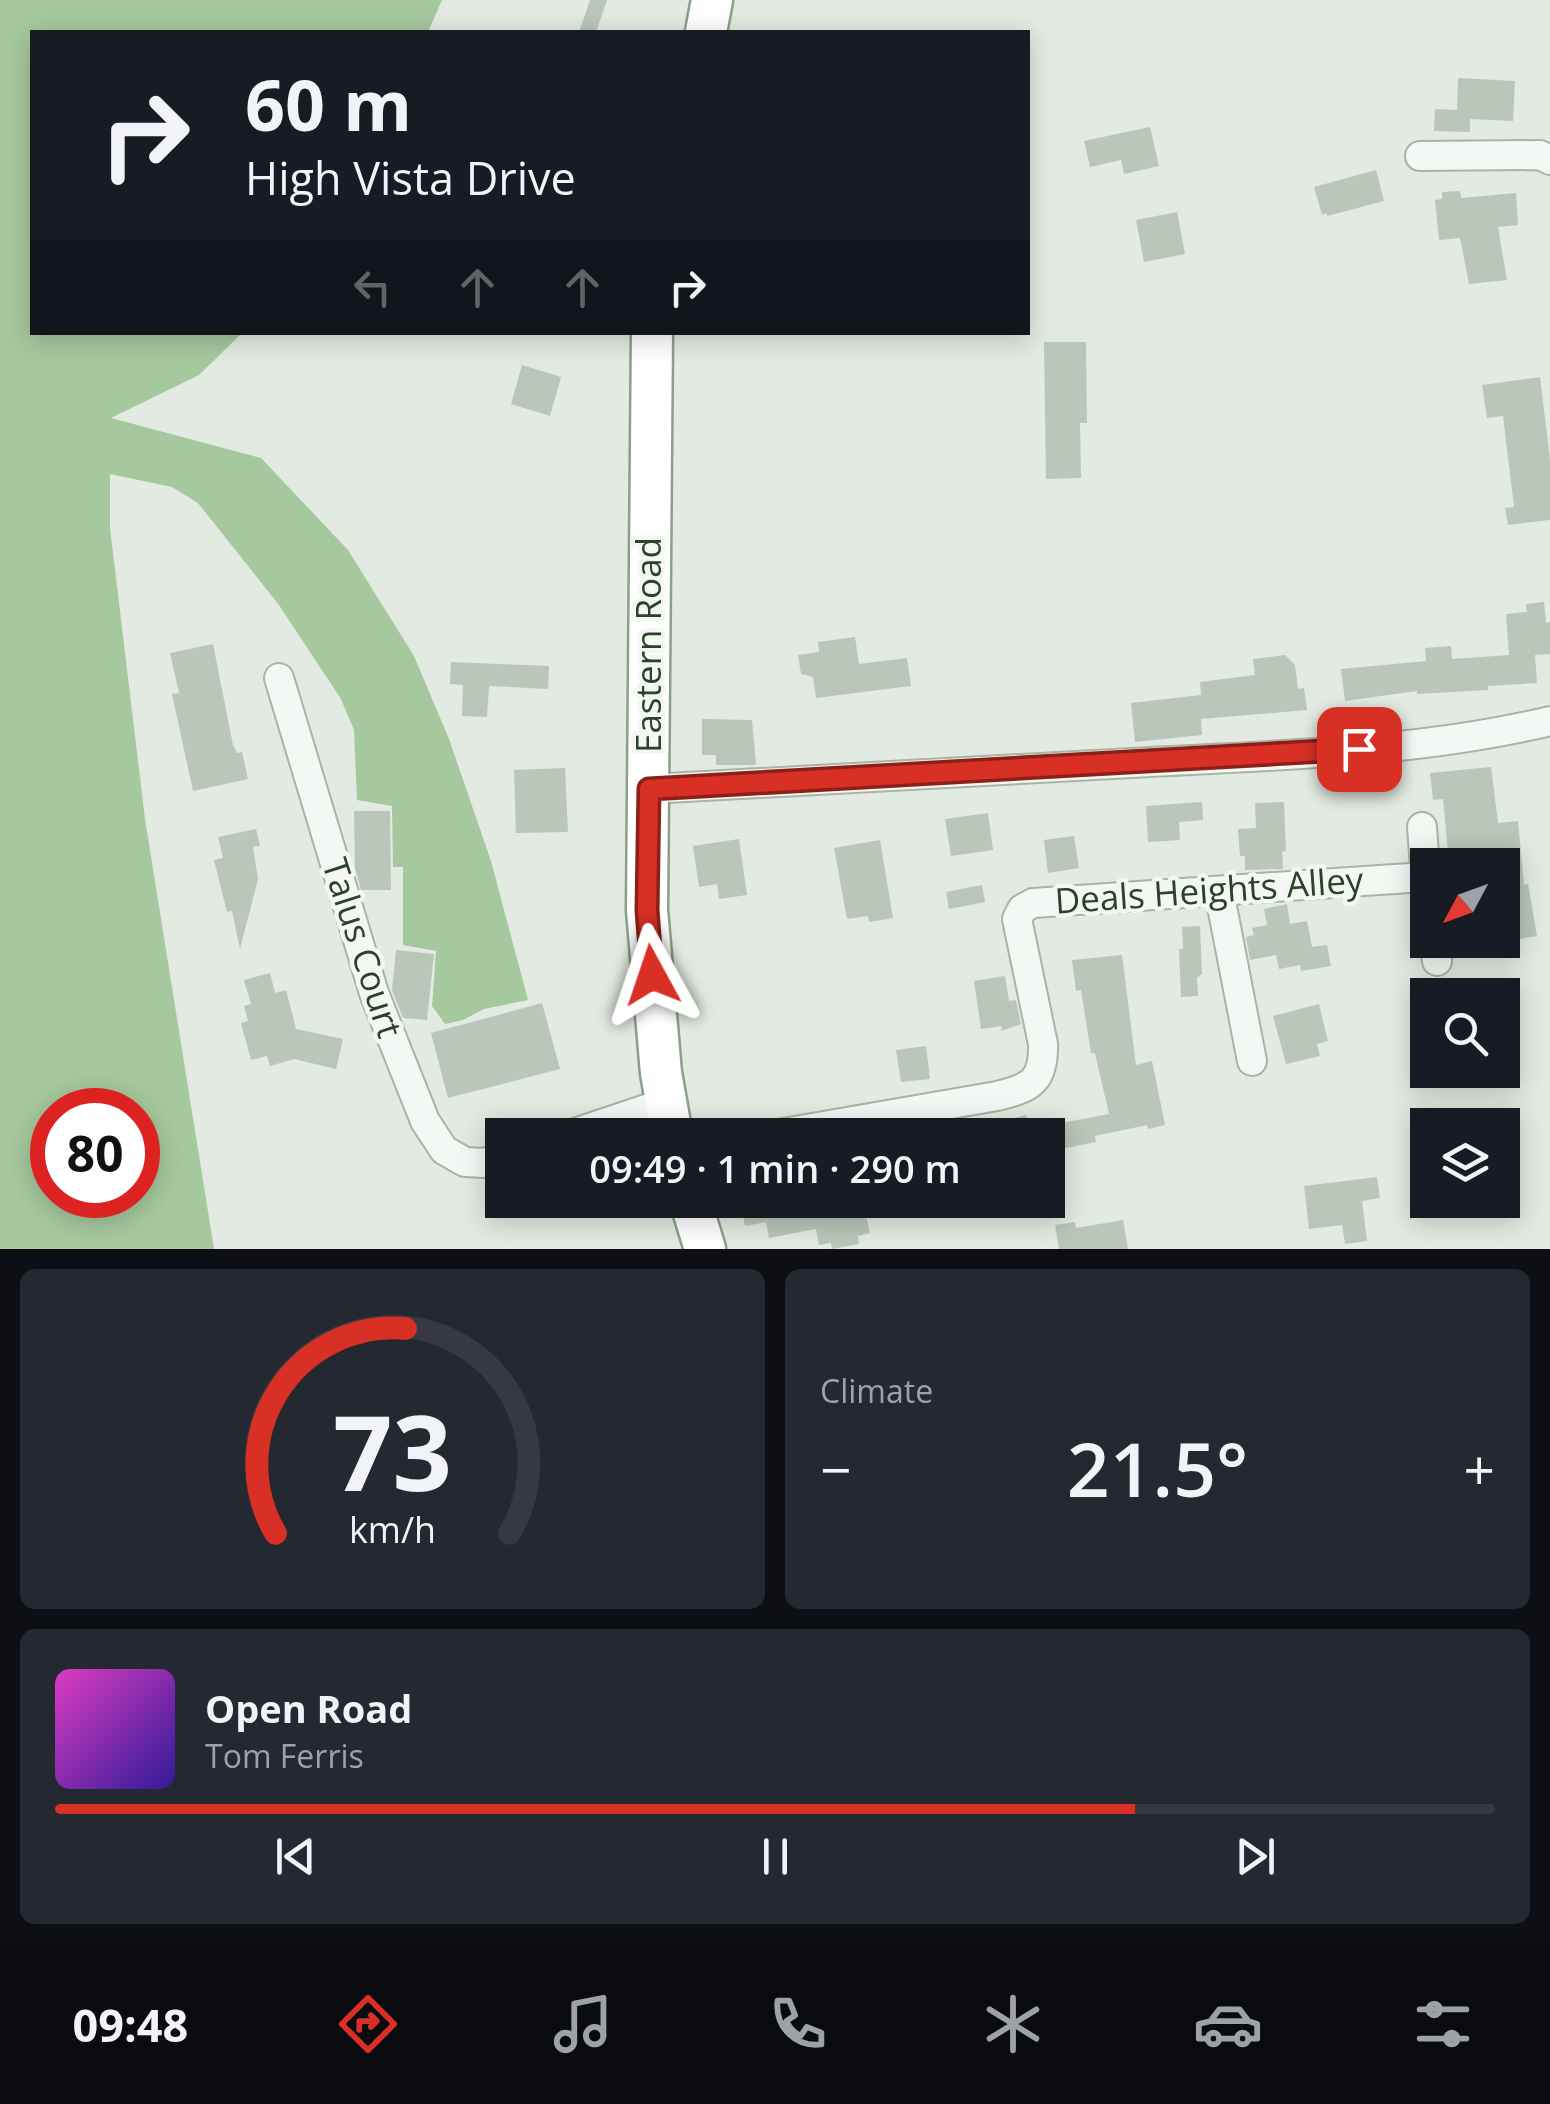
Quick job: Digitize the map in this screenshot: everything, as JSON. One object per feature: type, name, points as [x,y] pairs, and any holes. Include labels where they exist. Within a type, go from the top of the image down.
[{"type":"highway","points":[[706,30],[712,0]]},
{"type":"highway","name":"Eastern Road","points":[[652,335],[647,910],[668,1118]]},
{"type":"highway","points":[[696,1218],[705,1249]]},
{"type":"street","points":[[1420,156],[1540,155],[1550,160]]},
{"type":"street","name":"Talus Court","points":[[279,678],[374,993],[425,1120],[444,1150],[465,1162],[485,1163]]},
{"type":"street","points":[[649,789],[1425,744],[1550,721]]},
{"type":"street","points":[[1422,827],[1423,848]]},
{"type":"street","name":"Deals Heights Alley","points":[[870,1118],[997,1096],[1036,1082],[1044,1064],[1043,1044],[1017,919],[1022,908],[1033,903],[1218,891],[1410,886]]},
{"type":"street","points":[[1218,891],[1252,1061]]},
{"type":"shaded area","points":[[0,0],[442,0],[429,30],[30,30],[30,335],[240,335],[199,375],[111,418],[261,458],[348,550],[414,656],[449,739],[491,861],[528,1000],[484,1009],[445,1024],[432,1006],[436,951],[403,945],[403,867],[393,867],[392,806],[357,800],[354,730],[341,699],[279,605],[198,503],[172,487],[110,474],[110,528],[145,819],[214,1249],[0,1249]]},
{"type":"building","points":[[590,0],[607,0],[597,30],[580,30]]},
{"type":"building","points":[[1458,78],[1515,81],[1513,121],[1470,119],[1470,132],[1434,131],[1435,109],[1457,110]]},
{"type":"building","points":[[1150,127],[1159,166],[1124,174],[1121,160],[1090,167],[1084,141]]},
{"type":"building","points":[[1376,170],[1384,201],[1322,215],[1314,187]]},
{"type":"building","points":[[1460,191],[1461,198],[1516,193],[1518,225],[1498,227],[1507,280],[1469,284],[1460,238],[1439,240],[1435,200],[1442,199],[1442,192]]},
{"type":"building","points":[[1177,212],[1185,254],[1144,262],[1136,220]]},
{"type":"building","points":[[1044,342],[1086,342],[1087,423],[1080,423],[1081,478],[1046,479]]},
{"type":"building","points":[[522,365],[561,377],[550,416],[511,404]]},
{"type":"building","points":[[1540,377],[1550,459],[1550,520],[1508,525],[1505,508],[1514,507],[1503,416],[1487,418],[1482,385]]},
{"type":"building","points":[[1544,602],[1546,623],[1550,622],[1550,654],[1535,655],[1537,683],[1488,686],[1488,690],[1417,691],[1345,701],[1341,669],[1426,661],[1425,648],[1451,646],[1452,659],[1509,655],[1506,614],[1527,612],[1526,604]]},
{"type":"building","points":[[855,637],[859,664],[907,658],[911,686],[816,698],[813,677],[801,674],[798,655],[819,652],[818,642]]},
{"type":"building","points":[[213,644],[233,745],[237,753],[242,752],[248,779],[193,791],[172,694],[179,693],[170,653]]},
{"type":"building","points":[[1285,655],[1295,665],[1298,689],[1304,688],[1307,710],[1201,719],[1202,735],[1135,742],[1131,703],[1201,695],[1200,682],[1255,675],[1253,659]]},
{"type":"building","points":[[451,662],[549,666],[548,689],[489,686],[487,717],[462,716],[463,685],[450,684]]},
{"type":"building","points":[[702,719],[752,720],[756,765],[716,765],[716,755],[702,755]]},
{"type":"building","points":[[1491,767],[1498,823],[1518,821],[1524,885],[1528,884],[1537,936],[1520,939],[1520,848],[1448,848],[1443,799],[1433,800],[1430,773]]},
{"type":"building","points":[[565,768],[568,832],[516,833],[514,770]]},
{"type":"building","points":[[1202,802],[1203,820],[1179,822],[1180,840],[1148,842],[1146,806]]},
{"type":"building","points":[[1284,802],[1283,869],[1245,870],[1238,829],[1256,828],[1255,803]]},
{"type":"building","points":[[354,811],[390,811],[391,890],[361,890],[355,869]]},
{"type":"building","points":[[988,813],[993,850],[951,856],[945,819]]},
{"type":"building","points":[[256,829],[260,846],[253,847],[258,879],[240,949],[214,860],[223,858],[218,837]]},
{"type":"building","points":[[1074,836],[1079,868],[1048,873],[1044,840]]},
{"type":"building","points":[[739,839],[747,895],[719,899],[717,884],[699,887],[693,846]]},
{"type":"building","points":[[880,840],[893,918],[869,922],[868,916],[847,919],[834,848]]},
{"type":"building","points":[[982,885],[985,902],[949,909],[946,892]]},
{"type":"building","points":[[1287,904],[1290,924],[1307,921],[1312,947],[1327,945],[1331,966],[1301,971],[1300,965],[1279,969],[1276,955],[1250,960],[1246,937],[1254,935],[1252,928],[1267,925],[1264,909]]},
{"type":"building","points":[[1200,926],[1202,974],[1197,978],[1198,996],[1181,997],[1182,927]]},
{"type":"building","points":[[396,950],[434,954],[427,1020],[403,1018],[392,990]]},
{"type":"building","points":[[1122,955],[1136,1065],[1152,1061],[1165,1125],[1095,1136],[1096,1142],[1065,1148],[1065,1122],[1109,1114],[1095,1053],[1091,1053],[1081,990],[1076,991],[1072,960]]},
{"type":"building","points":[[270,973],[275,993],[286,990],[296,1029],[343,1039],[336,1069],[294,1059],[270,1066],[267,1056],[251,1060],[241,1023],[248,1021],[244,1006],[251,1004],[244,980]]},
{"type":"building","points":[[1005,976],[1009,1001],[1016,1000],[1021,1024],[1001,1031],[1002,1026],[981,1029],[974,981]]},
{"type":"building","points":[[542,1003],[560,1069],[448,1098],[431,1033]]},
{"type":"building","points":[[1319,1004],[1328,1041],[1317,1044],[1320,1056],[1286,1064],[1273,1016]]},
{"type":"building","points":[[926,1046],[930,1079],[901,1082],[896,1050]]},
{"type":"building","points":[[1377,1177],[1380,1198],[1362,1201],[1367,1241],[1345,1244],[1342,1225],[1309,1229],[1304,1186]]},
{"type":"building","points":[[743,1218],[866,1218],[870,1233],[858,1236],[859,1244],[832,1249],[831,1243],[819,1245],[816,1229],[769,1238],[766,1222],[745,1226]]},
{"type":"building","points":[[1123,1220],[1128,1249],[1059,1249],[1055,1225],[1075,1222],[1076,1228]]},
{"type":"route","points":[[652,975],[647,910],[649,789],[1359,749]]}]
